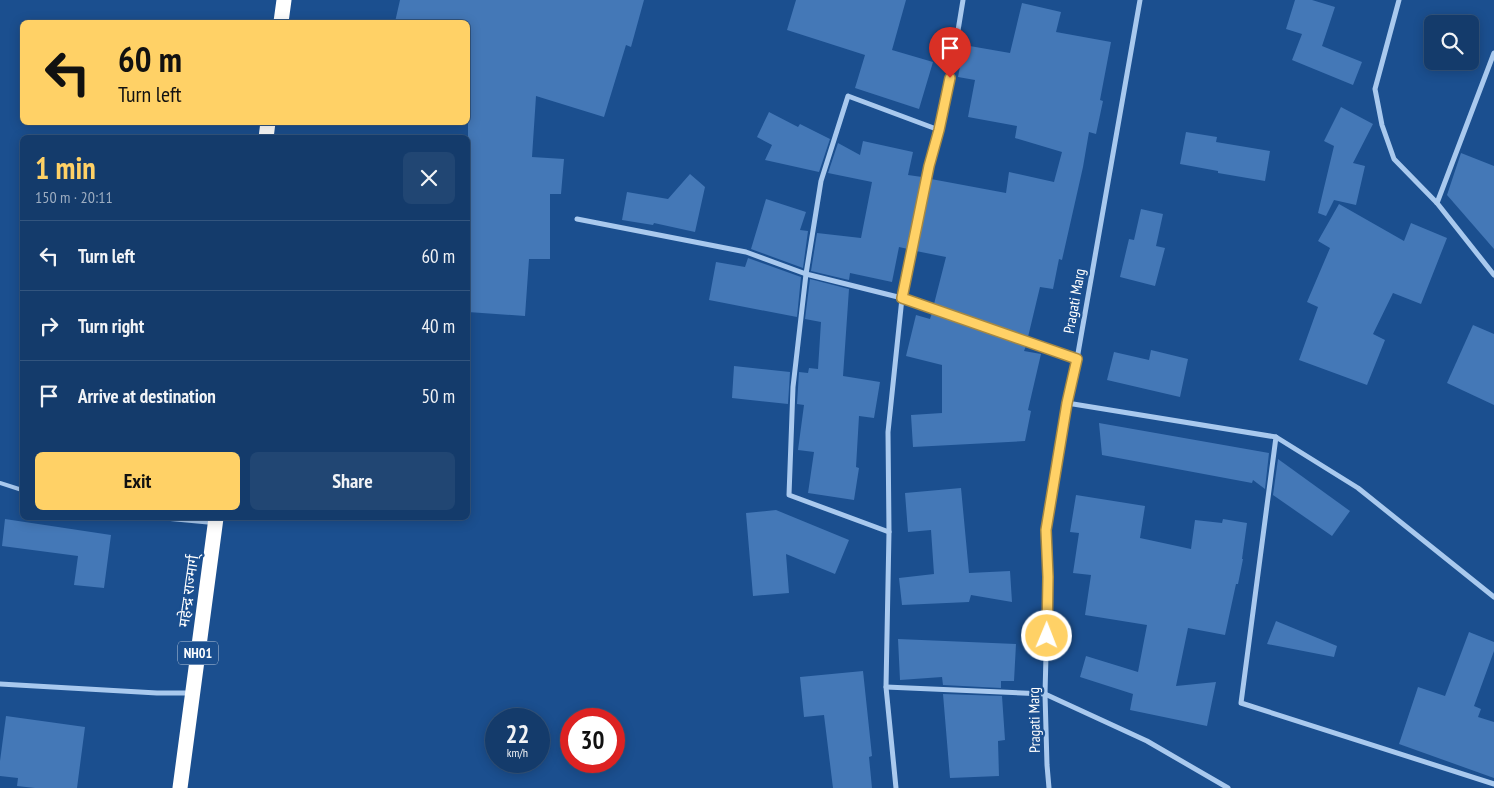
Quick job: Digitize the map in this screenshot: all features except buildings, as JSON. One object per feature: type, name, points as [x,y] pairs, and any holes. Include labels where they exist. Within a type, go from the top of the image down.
[{"type":"highway","points":[[282,20],[284,0]]},
{"type":"highway","name":"महेन्द्र राज्मार्ग्","points":[[180,788],[215,520]]},
{"type":"street","points":[[896,788],[886,687],[889,532],[888,432],[902,298],[929,166],[939,130],[963,0]]},
{"type":"street","name":"Pragati Marg","points":[[1049,788],[1046,694],[1048,577],[1046,530],[1067,403],[1077,359],[1140,0]]},
{"type":"street","points":[[1399,0],[1375,89],[1382,126],[1394,159],[1437,203],[1494,275]]},
{"type":"street","points":[[1437,203],[1494,53]]},
{"type":"street","points":[[889,532],[789,495],[793,386],[806,274],[821,181],[848,96],[939,130]]},
{"type":"street","points":[[577,219],[746,252],[806,274],[902,298],[1077,359]]},
{"type":"street","points":[[1067,403],[1276,437],[1358,488],[1494,597]]},
{"type":"street","points":[[1276,437],[1241,702],[1494,784]]},
{"type":"street","points":[[0,684],[192,693]]},
{"type":"street","points":[[886,687],[1046,694],[1147,741],[1228,788]]},
{"type":"lane","points":[[0,483],[20,489]]},
{"type":"route","points":[[950,78],[929,166],[902,298],[1077,359],[1067,403],[1046,530],[1048,577],[1047,636]]}]
